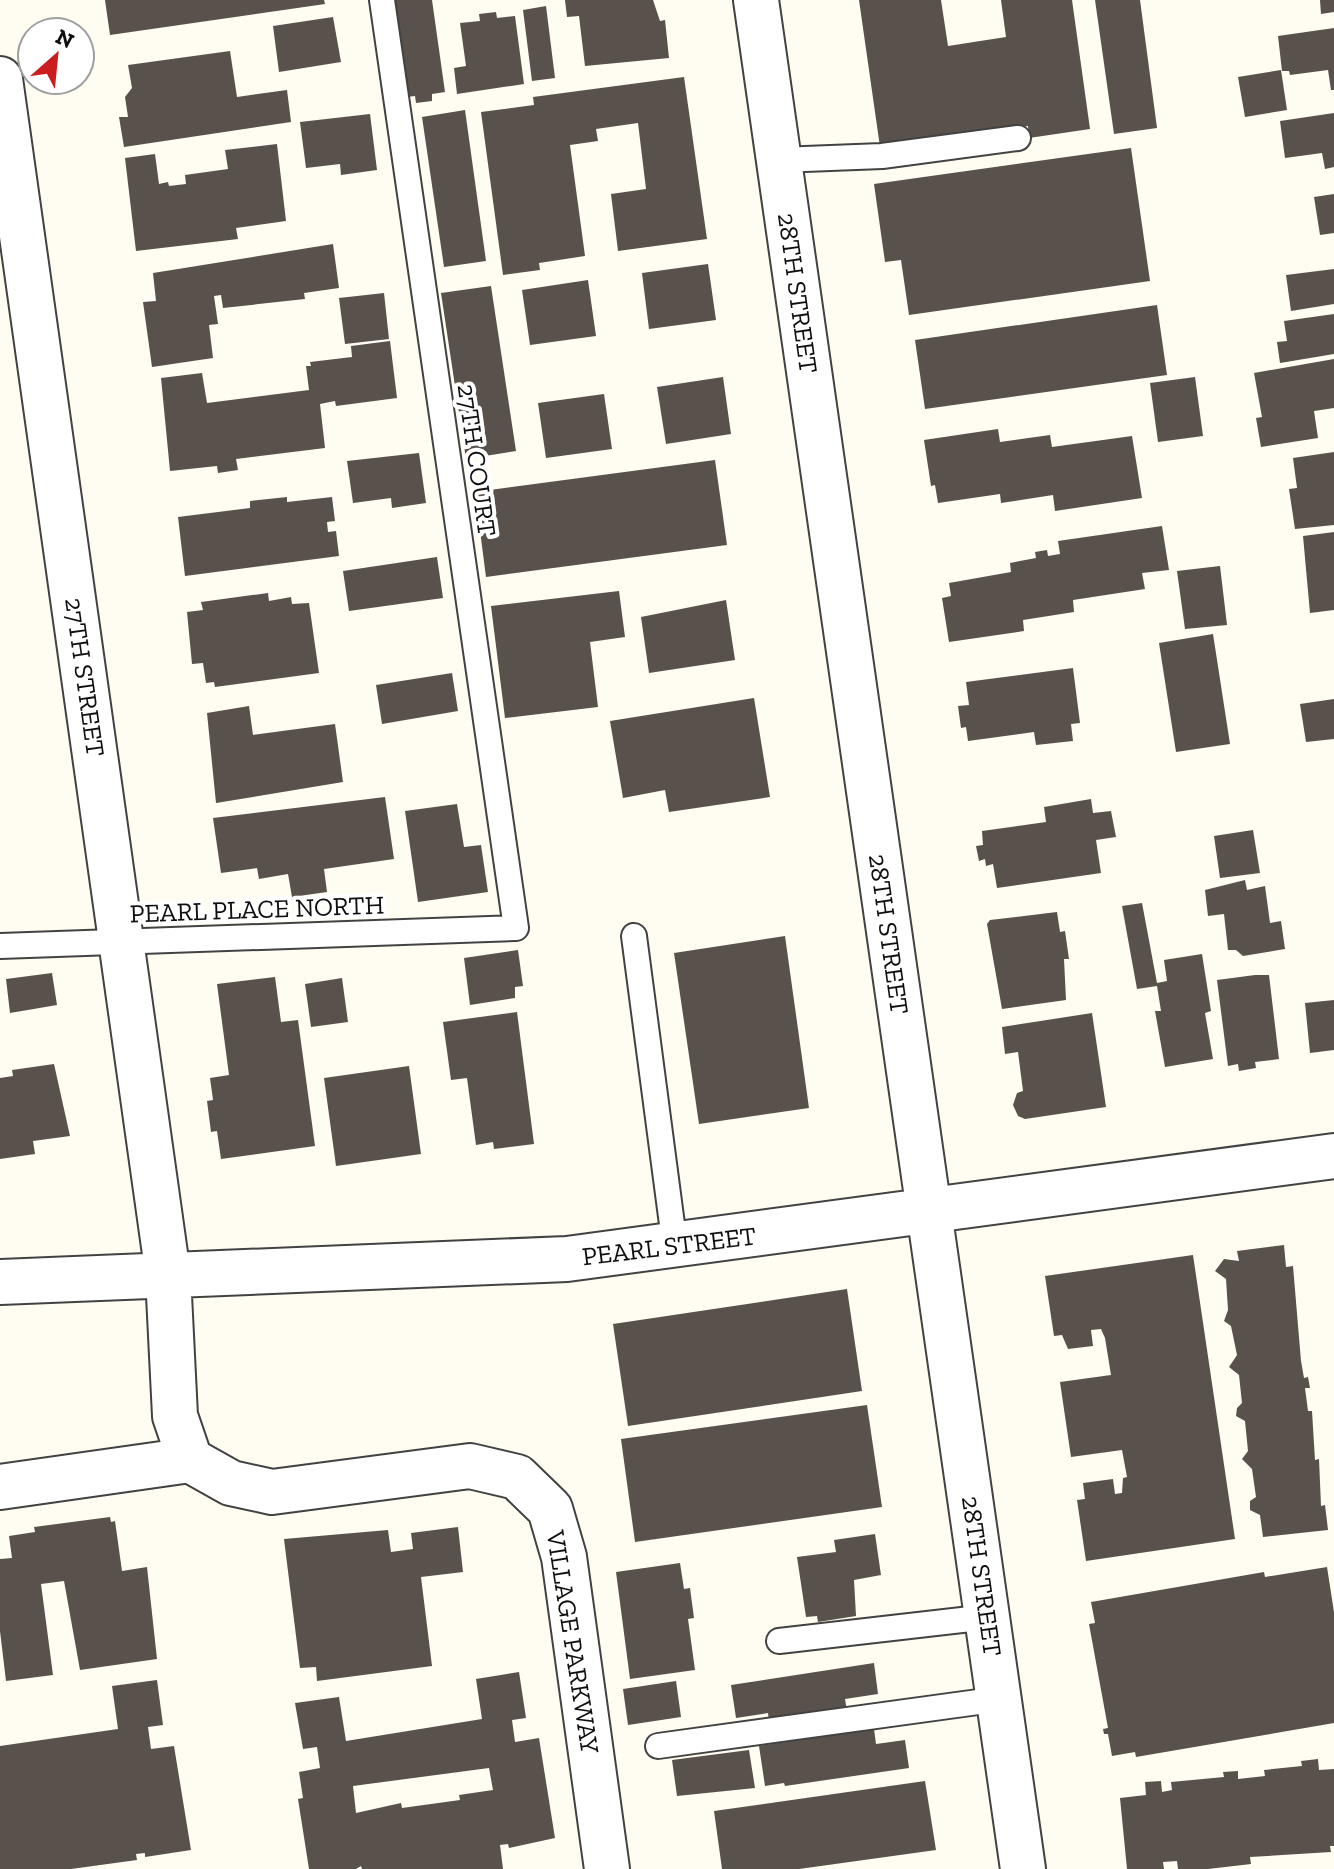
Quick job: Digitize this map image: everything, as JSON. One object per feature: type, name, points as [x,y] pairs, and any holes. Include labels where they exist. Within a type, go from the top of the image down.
[{"type":"street","name":"28TH STREET","points":[[756,0],[1023,1869]]},
{"type":"street","name":"27TH STREET","points":[[0,79],[168,1275],[175,1416],[190,1460]]},
{"type":"street","name":"PEARL STREET","points":[[0,1282],[567,1259],[675,1247],[1334,1156]]},
{"type":"street","points":[[0,1487],[190,1460]]},
{"type":"street","name":"VILLAGE PARKWAY","points":[[190,1460],[231,1483],[272,1492],[470,1466],[517,1477],[550,1509],[564,1557],[607,1869]]},
{"type":"lane","name":"27TH COURT","points":[[382,0],[516,928]]},
{"type":"lane","points":[[779,160],[882,156],[1018,138]]},
{"type":"lane","name":"PEARL PLACE NORTH","points":[[0,946],[516,928]]},
{"type":"lane","points":[[634,936],[675,1247]]},
{"type":"lane","points":[[779,1641],[988,1617]]},
{"type":"lane","points":[[658,1746],[1000,1699]]},
{"type":"building","points":[[105,0],[324,0],[325,4],[110,35]]},
{"type":"building","points":[[384,0],[432,0],[445,92],[432,94],[432,101],[416,103],[415,96],[398,98]]},
{"type":"building","points":[[565,0],[653,0],[660,21],[665,20],[669,58],[585,66],[579,16],[567,17]]},
{"type":"building","points":[[859,0],[941,0],[948,46],[1006,37],[1001,0],[1072,0],[1090,129],[1029,138],[1028,126],[880,147]]},
{"type":"building","points":[[1095,0],[1140,0],[1157,128],[1114,134]]},
{"type":"building","points":[[1320,0],[1334,0],[1334,12],[1321,14]]},
{"type":"building","points":[[546,6],[555,78],[532,81],[523,10]]},
{"type":"building","points":[[496,12],[497,18],[515,16],[524,84],[457,94],[454,68],[466,66],[460,23],[480,21],[479,14]]},
{"type":"building","points":[[333,17],[341,62],[279,72],[273,26]]},
{"type":"building","points":[[1334,28],[1334,90],[1331,90],[1328,70],[1290,75],[1289,71],[1282,71],[1278,36]]},
{"type":"building","points":[[230,51],[237,97],[287,90],[291,122],[124,147],[119,117],[128,117],[125,97],[132,88],[128,65]]},
{"type":"building","points":[[1281,70],[1287,110],[1245,117],[1238,77]]},
{"type":"building","points":[[684,77],[707,239],[618,251],[611,194],[646,189],[638,123],[596,129],[598,141],[570,145],[585,256],[539,263],[540,270],[503,275],[481,112],[534,105],[533,97]]},
{"type":"building","points":[[465,110],[486,261],[444,267],[422,117]]},
{"type":"building","points":[[1334,113],[1334,167],[1325,169],[1322,153],[1285,158],[1280,121]]},
{"type":"building","points":[[370,114],[377,170],[341,175],[340,164],[306,168],[300,122]]},
{"type":"building","points":[[277,144],[286,221],[236,228],[238,239],[136,251],[125,158],[155,154],[159,184],[168,182],[169,186],[186,184],[185,175],[228,169],[225,150]]},
{"type":"building","points":[[1131,148],[1150,281],[909,315],[901,260],[885,262],[874,184]]},
{"type":"building","points":[[1334,194],[1334,233],[1320,235],[1314,197]]},
{"type":"building","points":[[333,244],[339,288],[304,293],[305,299],[223,308],[221,295],[214,296],[218,324],[209,325],[213,358],[152,367],[143,302],[156,301],[153,273]]},
{"type":"building","points":[[708,264],[716,320],[649,329],[642,273]]},
{"type":"building","points":[[1334,269],[1334,304],[1291,311],[1286,275]]},
{"type":"building","points":[[588,280],[596,336],[530,345],[522,290]]},
{"type":"building","points":[[491,286],[516,451],[466,459],[441,293]]},
{"type":"building","points":[[384,293],[389,339],[345,344],[339,298]]},
{"type":"building","points":[[1157,305],[1167,375],[925,409],[915,340]]},
{"type":"building","points":[[1334,314],[1334,354],[1280,363],[1277,342],[1287,341],[1284,321]]},
{"type":"building","points":[[390,341],[397,398],[336,406],[335,401],[320,404],[325,448],[236,459],[238,470],[218,473],[217,466],[170,471],[161,378],[202,373],[207,403],[309,390],[306,366],[311,366],[310,362],[352,357],[351,346]]},
{"type":"building","points":[[1334,359],[1334,408],[1314,411],[1318,438],[1261,447],[1256,418],[1262,417],[1254,373]]},
{"type":"building","points":[[723,377],[731,434],[666,444],[657,387]]},
{"type":"building","points":[[1195,377],[1203,436],[1158,442],[1150,383]]},
{"type":"building","points":[[604,394],[612,449],[546,458],[538,403]]},
{"type":"building","points":[[998,429],[1000,442],[1050,435],[1052,447],[1132,436],[1142,498],[1055,511],[1053,495],[1001,503],[1000,494],[938,503],[935,485],[931,486],[924,440]]},
{"type":"building","points":[[1334,452],[1334,525],[1295,529],[1289,489],[1297,488],[1293,458]]},
{"type":"building","points":[[419,453],[426,503],[392,508],[391,498],[353,503],[347,461]]},
{"type":"building","points":[[715,460],[727,545],[486,577],[475,492]]},
{"type":"building","points":[[287,497],[287,502],[332,497],[335,521],[327,522],[328,532],[336,531],[339,556],[185,576],[178,517],[250,508],[250,501]]},
{"type":"building","points":[[1162,526],[1169,570],[1142,573],[1145,589],[1073,600],[1074,612],[1023,620],[1024,631],[949,642],[942,598],[951,596],[949,583],[1011,572],[1010,563],[1036,558],[1035,552],[1047,550],[1048,556],[1060,554],[1058,541]]},
{"type":"building","points":[[1334,532],[1334,610],[1310,613],[1303,536]]},
{"type":"building","points":[[437,557],[443,598],[349,611],[343,571]]},
{"type":"building","points":[[1220,566],[1227,625],[1185,629],[1177,571]]},
{"type":"building","points":[[619,591],[625,637],[590,642],[598,707],[505,718],[491,606]]},
{"type":"building","points":[[268,593],[269,601],[291,597],[292,604],[309,603],[319,673],[215,687],[214,682],[206,683],[203,663],[192,664],[187,612],[203,610],[201,602]]},
{"type":"building","points":[[726,600],[735,660],[649,673],[641,617]]},
{"type":"building","points":[[1213,634],[1230,744],[1176,752],[1159,643]]},
{"type":"building","points":[[1073,668],[1080,723],[1071,724],[1073,741],[1036,745],[1034,732],[968,741],[966,727],[961,728],[958,706],[969,705],[966,682]]},
{"type":"building","points":[[452,673],[458,711],[382,724],[376,685]]},
{"type":"building","points":[[754,698],[770,797],[669,812],[665,790],[623,798],[610,721]]},
{"type":"building","points":[[1334,699],[1334,739],[1306,742],[1300,704]]},
{"type":"building","points":[[249,706],[253,735],[335,724],[343,782],[216,803],[207,713]]},
{"type":"building","points":[[385,797],[394,859],[324,869],[327,892],[292,897],[288,874],[259,879],[257,868],[221,873],[213,818]]},
{"type":"building","points":[[1091,799],[1093,813],[1111,811],[1116,837],[1096,840],[1101,873],[997,888],[993,864],[986,866],[985,859],[979,861],[976,846],[983,845],[982,831],[1046,822],[1044,807]]},
{"type":"building","points":[[457,804],[464,847],[481,845],[488,892],[418,902],[405,811]]},
{"type":"building","points":[[1253,830],[1260,873],[1220,878],[1214,836]]},
{"type":"building","points":[[1245,880],[1247,890],[1265,886],[1270,923],[1281,921],[1285,949],[1243,956],[1236,950],[1228,950],[1224,914],[1208,916],[1205,890]]},
{"type":"building","points":[[1142,903],[1157,983],[1167,981],[1164,960],[1202,954],[1211,1011],[1205,1013],[1213,1059],[1165,1067],[1155,1011],[1161,1011],[1157,986],[1137,989],[1122,906]]},
{"type":"building","points":[[1057,912],[1060,932],[1065,931],[1069,959],[1064,959],[1066,1000],[1002,1009],[987,924],[990,920]]},
{"type":"building","points":[[785,936],[809,1108],[699,1124],[674,953]]},
{"type":"building","points":[[518,950],[523,986],[515,987],[515,998],[470,1005],[464,958]]},
{"type":"building","points":[[52,973],[57,1005],[10,1013],[6,979]]},
{"type":"building","points":[[1269,975],[1279,1059],[1255,1062],[1256,1068],[1239,1071],[1238,1064],[1228,1066],[1217,980]]},
{"type":"building","points":[[275,977],[281,1022],[298,1020],[315,1146],[221,1159],[217,1131],[211,1132],[207,1101],[213,1100],[210,1078],[229,1075],[217,984]]},
{"type":"building","points":[[342,978],[348,1022],[311,1027],[305,984]]},
{"type":"building","points":[[1334,1000],[1334,1050],[1310,1053],[1305,1003]]},
{"type":"building","points":[[517,1012],[534,1144],[494,1149],[493,1142],[476,1145],[467,1078],[451,1080],[443,1022]]},
{"type":"building","points":[[1092,1013],[1106,1107],[1025,1119],[1018,1116],[1013,1105],[1017,1093],[1023,1091],[1018,1052],[1005,1054],[1002,1027]]},
{"type":"building","points":[[54,1064],[70,1136],[33,1141],[35,1154],[0,1159],[0,1078],[13,1076],[12,1070]]},
{"type":"building","points":[[409,1066],[421,1154],[336,1166],[324,1078]]},
{"type":"building","points":[[1284,1245],[1286,1267],[1293,1266],[1301,1361],[1304,1378],[1308,1377],[1310,1388],[1305,1388],[1308,1411],[1312,1411],[1315,1460],[1319,1459],[1321,1506],[1325,1505],[1328,1530],[1263,1537],[1260,1515],[1250,1510],[1250,1501],[1256,1497],[1252,1469],[1242,1459],[1248,1451],[1245,1421],[1236,1416],[1237,1408],[1242,1403],[1239,1375],[1229,1367],[1237,1355],[1231,1326],[1224,1321],[1228,1310],[1226,1279],[1215,1271],[1224,1259],[1239,1261],[1237,1251]]},
{"type":"building","points":[[1193,1255],[1235,1539],[1086,1561],[1077,1500],[1085,1499],[1083,1483],[1113,1479],[1115,1494],[1122,1493],[1123,1478],[1127,1477],[1122,1450],[1071,1457],[1060,1382],[1111,1375],[1101,1329],[1091,1330],[1093,1346],[1068,1349],[1062,1335],[1054,1336],[1045,1276]]},
{"type":"building","points":[[847,1289],[862,1391],[628,1426],[613,1324]]},
{"type":"building","points":[[867,1405],[882,1507],[635,1542],[621,1439]]},
{"type":"building","points":[[110,1517],[111,1522],[115,1521],[122,1571],[147,1567],[157,1659],[80,1670],[64,1581],[41,1584],[53,1675],[6,1681],[0,1631],[0,1559],[12,1558],[9,1536],[35,1532],[34,1527]]},
{"type":"building","points":[[458,1527],[463,1572],[421,1577],[432,1666],[317,1681],[316,1667],[300,1668],[284,1539],[388,1530],[391,1552],[413,1549],[411,1533]]},
{"type":"building","points":[[875,1534],[881,1575],[854,1580],[856,1616],[818,1622],[817,1616],[806,1617],[797,1557],[836,1552],[834,1540]]},
{"type":"building","points":[[680,1563],[684,1589],[690,1588],[694,1618],[688,1619],[695,1670],[630,1679],[616,1572]]},
{"type":"building","points":[[1327,1567],[1334,1612],[1334,1723],[1136,1757],[1135,1752],[1112,1756],[1108,1734],[1104,1734],[1103,1729],[1108,1728],[1089,1624],[1095,1623],[1091,1602],[1264,1572],[1265,1577]]},
{"type":"building","points":[[874,1663],[878,1694],[845,1699],[847,1711],[769,1722],[768,1713],[736,1718],[731,1685]]},
{"type":"building","points":[[519,1672],[526,1718],[512,1720],[515,1742],[539,1738],[555,1838],[509,1848],[508,1844],[500,1845],[503,1869],[362,1869],[361,1866],[356,1869],[309,1869],[298,1799],[303,1798],[299,1772],[320,1768],[317,1747],[303,1749],[295,1703],[339,1697],[346,1741],[482,1719],[476,1679]],"holes":[[[489,1768],[493,1790],[459,1795],[460,1800],[402,1808],[401,1803],[356,1813],[353,1786]]]},
{"type":"building","points":[[157,1680],[163,1725],[148,1727],[151,1749],[174,1746],[191,1850],[145,1857],[145,1853],[136,1854],[137,1860],[71,1869],[0,1869],[0,1746],[118,1729],[112,1686]]},
{"type":"building","points":[[676,1681],[681,1717],[628,1725],[623,1689]]},
{"type":"building","points":[[874,1729],[876,1744],[905,1740],[909,1768],[785,1786],[784,1783],[765,1786],[759,1746]]},
{"type":"building","points":[[749,1750],[755,1788],[677,1796],[672,1760]]},
{"type":"building","points":[[1318,1759],[1319,1770],[1334,1769],[1334,1846],[1330,1846],[1331,1852],[1250,1857],[1251,1864],[1208,1869],[1178,1869],[1177,1861],[1163,1862],[1164,1869],[1127,1869],[1120,1798],[1146,1795],[1145,1782],[1161,1781],[1162,1792],[1172,1790],[1171,1782],[1224,1777],[1223,1772],[1238,1771],[1238,1779],[1265,1776],[1264,1770],[1302,1766],[1301,1761]]},
{"type":"building","points":[[925,1781],[936,1850],[799,1869],[722,1869],[714,1811]]}]
